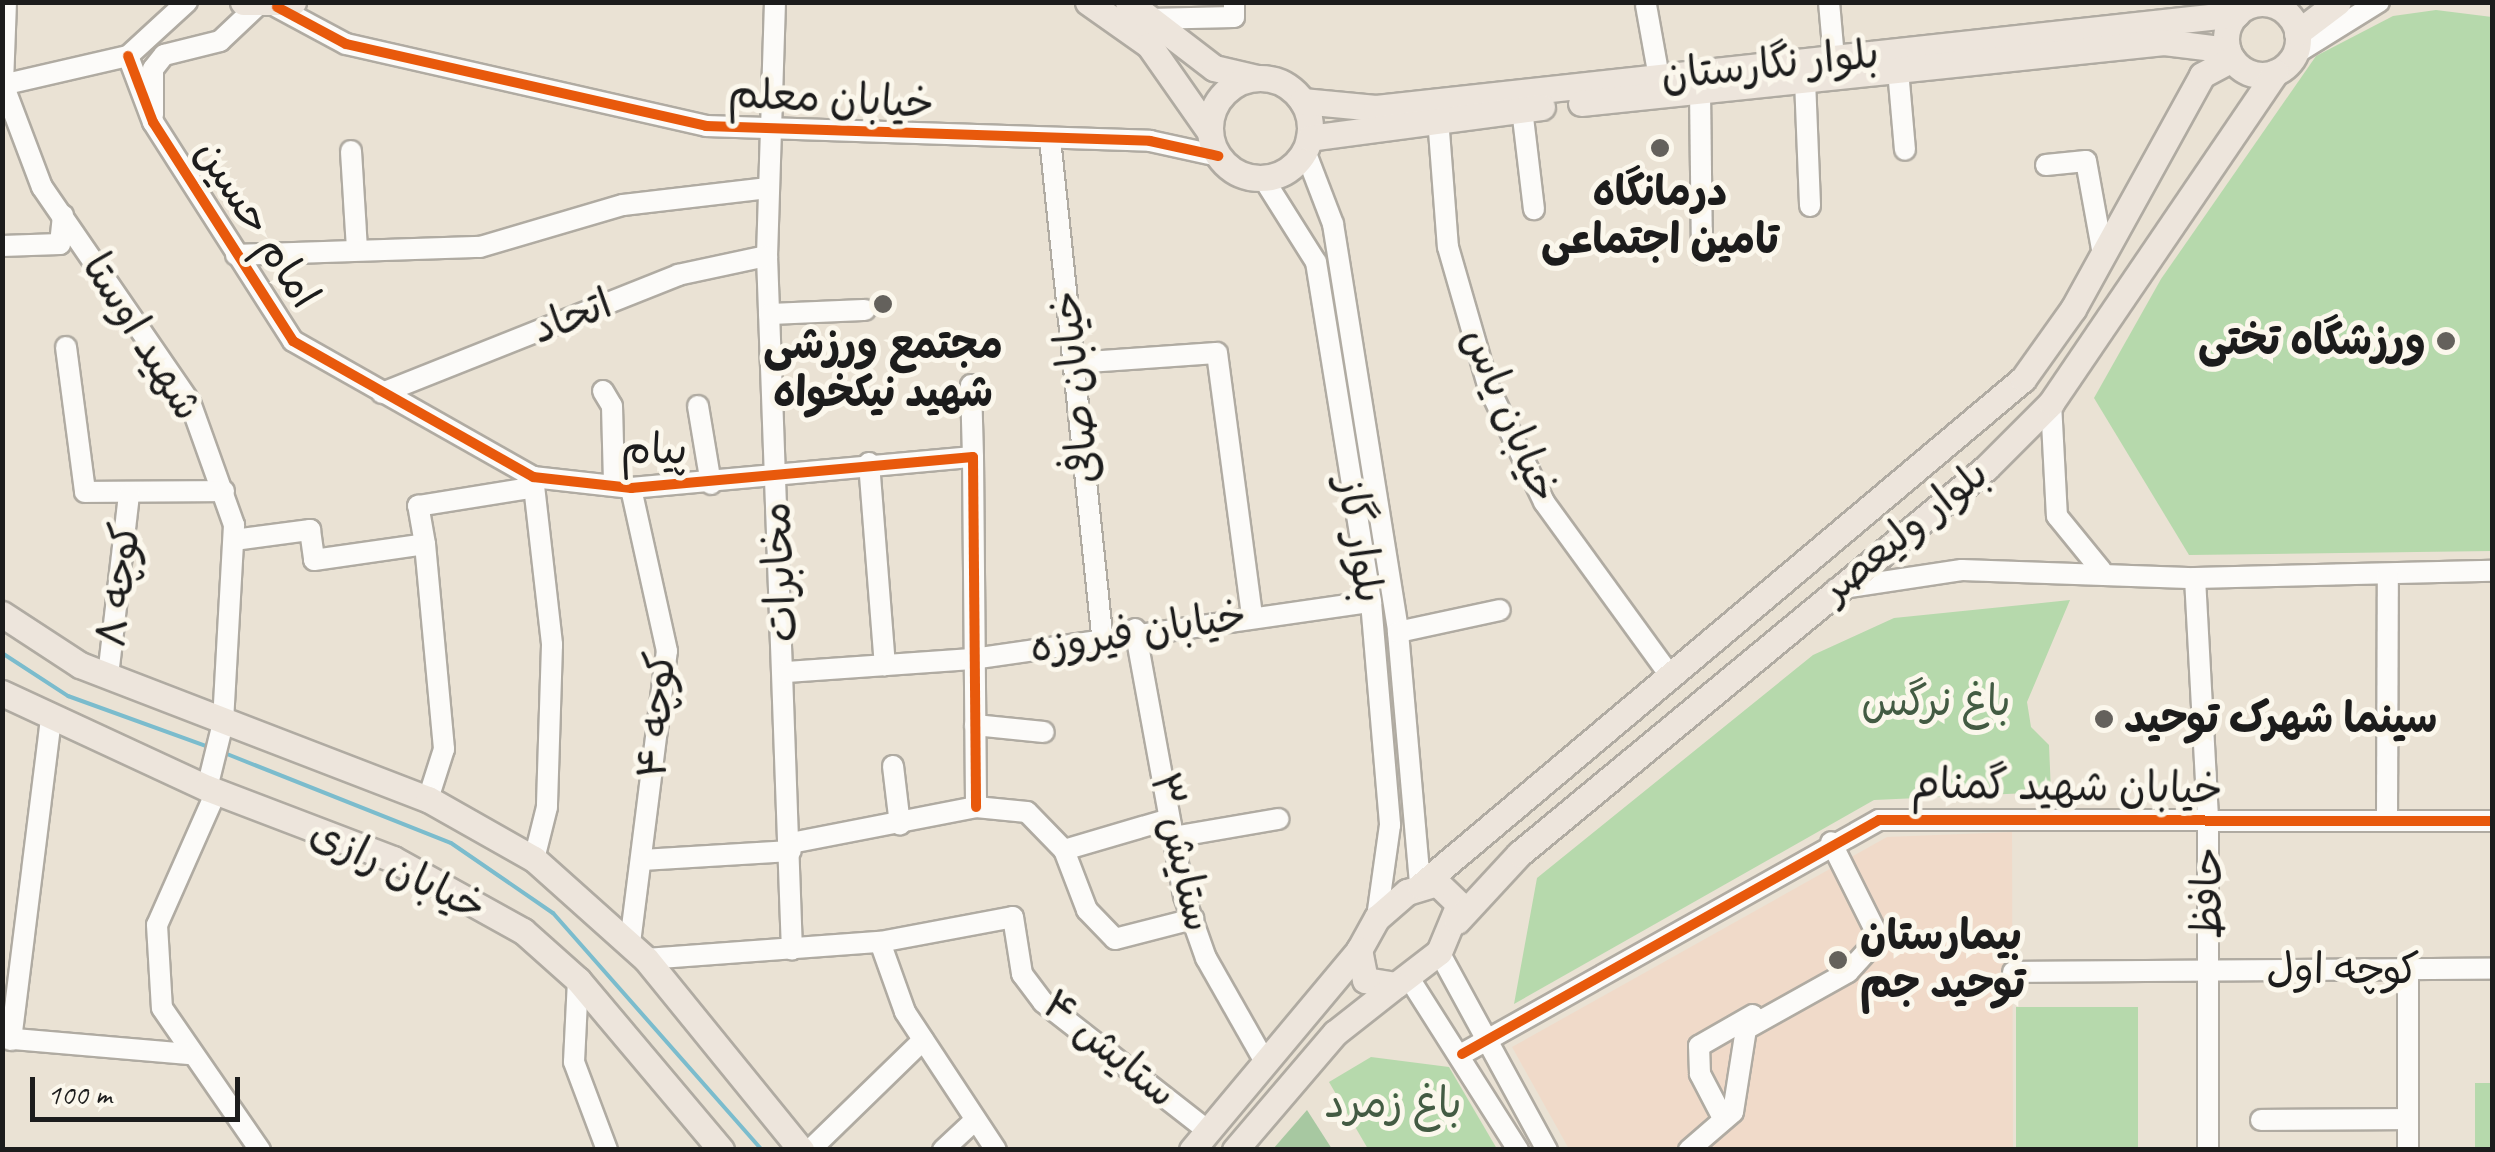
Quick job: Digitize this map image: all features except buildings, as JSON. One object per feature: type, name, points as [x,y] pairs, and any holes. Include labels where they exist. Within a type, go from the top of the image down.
[{"type":"main road","points":[[1088,2],[1149,45],[1190,93],[1214,144],[1263,178],[1307,144],[1302,101],[1257,78],[1214,68],[1138,11]]},
{"type":"main road","points":[[2296,44],[2272,4],[2237,14],[2230,54],[2256,75],[2276,72],[2296,44],[2338,2]]},
{"type":"main road","name":"بلوار نگارستان","points":[[1302,101],[1376,108],[2237,14]]},
{"type":"main road","name":"بلوار نگارستان","points":[[1307,144],[1438,118],[2164,42],[2230,54]]},
{"type":"main road","name":"بلوار ولیعصر","points":[[1376,918],[1420,886],[1671,677],[2022,379],[2103,255],[2202,75],[2230,54]]},
{"type":"main road","points":[[1190,93],[1211,86],[1214,68]]},
{"type":"main road","name":"بلوار ولیعصر","points":[[1440,952],[1457,921],[1518,854],[2051,403],[2276,72]]},
{"type":"main road","points":[[1214,144],[1222,96],[1257,78]]},
{"type":"main road","points":[[2,614],[108,676],[428,799],[534,859],[638,951],[801,1150]]},
{"type":"main road","name":"خیابان رازی","points":[[2,693],[52,721],[212,790],[393,859],[523,931],[578,980],[720,1150]]},
{"type":"main road","points":[[1420,886],[1451,890],[1457,921]]},
{"type":"main road","points":[[1200,1140],[1359,950],[1376,918]]},
{"type":"main road","points":[[1359,950],[1365,980],[1402,981]]},
{"type":"main road","points":[[1235,1150],[1334,1033],[1440,952]]},
{"type":"main road","points":[[1307,1010],[1333,1010],[1334,1033]]},
{"type":"street","points":[[6,2],[3,84],[128,56],[180,11],[194,32],[192,45]]},
{"type":"street","name":"مخابرات","points":[[775,2],[766,135],[769,314],[786,672],[792,950]]},
{"type":"street","points":[[1138,11],[1234,17],[1234,2]]},
{"type":"street","points":[[1830,2],[1834,58]]},
{"type":"street","points":[[2296,44],[2379,2]]},
{"type":"street","points":[[153,122],[153,69],[192,45],[232,34],[268,4]]},
{"type":"street","name":"خیابان معلم","points":[[268,4],[346,44],[766,135],[1214,144]]},
{"type":"street","points":[[1646,5],[1659,77]]},
{"type":"street","name":"امام حسین","points":[[128,56],[153,122],[293,341],[533,477]]},
{"type":"street","points":[[1898,70],[1905,150]]},
{"type":"street","points":[[1806,80],[1810,206]]},
{"type":"street","name":"شهید اوستا","points":[[3,84],[42,187],[190,402],[224,491],[234,540],[224,723],[212,790],[157,925],[162,1008],[190,1054],[260,1150]]},
{"type":"street","points":[[1700,90],[1702,254]]},
{"type":"street","points":[[1522,109],[1534,209]]},
{"type":"street","name":"خیابان یاس","points":[[1438,118],[1448,247],[1488,386],[1544,502],[1671,677]]},
{"type":"street","name":"خیابان صافی","points":[[1050,139],[1102,636]]},
{"type":"street","name":"بلوار گاز","points":[[1307,144],[1333,224],[1398,632],[1420,886]]},
{"type":"street","points":[[352,151],[357,248]]},
{"type":"street","points":[[2046,165],[2086,161],[2103,255]]},
{"type":"street","name":"بلوار گاز","points":[[1263,178],[1316,262],[1371,602],[1388,846],[1376,918]]},
{"type":"street","points":[[236,255],[357,248],[480,247],[622,204],[768,188]]},
{"type":"street","points":[[2,246],[60,244],[63,216]]},
{"type":"street","points":[[1300,234],[1313,220],[1333,224]]},
{"type":"street","name":"اتحاد","points":[[382,393],[678,275],[768,256]]},
{"type":"street","points":[[769,314],[865,310]]},
{"type":"street","points":[[66,347],[81,486],[94,496],[224,491]]},
{"type":"street","points":[[1073,363],[1216,353],[1252,614]]},
{"type":"street","points":[[971,385],[976,807]]},
{"type":"street","name":"کوچه ۴","points":[[604,390],[612,406],[622,486],[666,651],[642,860],[638,951]]},
{"type":"street","points":[[2051,403],[2057,516],[2101,570]]},
{"type":"street","points":[[698,406],[711,484]]},
{"type":"street","name":"پیام","points":[[533,477],[622,486],[711,484],[774,480],[869,464],[973,457]]},
{"type":"street","points":[[869,464],[885,665]]},
{"type":"street","points":[[428,799],[444,749],[418,506],[523,489],[533,477]]},
{"type":"street","points":[[533,477],[552,645],[547,807],[534,859]]},
{"type":"street","name":"کوچه ۸","points":[[108,676],[129,494]]},
{"type":"street","points":[[234,540],[310,530],[314,560],[425,544]]},
{"type":"street","points":[[1832,590],[1962,570],[2101,570],[2195,578],[2492,572]]},
{"type":"street","points":[[2388,574],[2388,821]]},
{"type":"street","name":"حافظ","points":[[2195,578],[2208,821],[2208,1150]]},
{"type":"street","name":"خیابان فیروزه","points":[[786,672],[973,658],[1135,630],[1371,602]]},
{"type":"street","points":[[1398,632],[1500,610]]},
{"type":"street","name":"ستایش ۳","points":[[1135,630],[1171,828],[1193,919],[1265,1062]]},
{"type":"street","points":[[52,721],[7,1039],[190,1054]]},
{"type":"street","points":[[975,725],[1044,732]]},
{"type":"street","points":[[894,766],[900,826]]},
{"type":"street","points":[[642,860],[791,847],[976,807],[1028,812],[1064,850],[1087,910],[1115,939],[1193,919]]},
{"type":"street","name":"خیابان شهید گمنام","points":[[1462,1054],[1826,845],[1911,814],[2208,821],[2492,820]]},
{"type":"street","points":[[1064,850],[1171,828],[1278,819]]},
{"type":"street","points":[[1388,846],[1400,857],[1415,841]]},
{"type":"street","points":[[1728,1115],[1700,1074],[1700,1046],[1855,956],[1868,939],[1826,845]]},
{"type":"street","points":[[1689,1150],[1728,1115],[1746,1030],[1848,972],[1879,938],[1826,845]]},
{"type":"street","name":"ستایش ۴","points":[[880,942],[1012,918],[1022,974],[1043,1002],[1200,1140]]},
{"type":"street","points":[[2,923],[26,926]]},
{"type":"street","points":[[638,951],[792,950],[880,942],[923,1040],[973,1122],[996,1150]]},
{"type":"street","points":[[1440,952],[1482,1042],[1546,1150]]},
{"type":"street","points":[[2408,970],[2408,1150]]},
{"type":"street","name":"کوچه اول","points":[[2014,972],[2492,970]]},
{"type":"street","points":[[578,980],[572,1049],[606,1150]]},
{"type":"street","points":[[1402,981],[1462,1054],[1518,1150]]},
{"type":"street","points":[[810,1150],[923,1040]]},
{"type":"street","points":[[2261,1120],[2408,1119]]},
{"type":"street","points":[[943,1150],[973,1122]]},
{"type":"shaded area","name":"بیمارستان توحید جم","points":[[2012,832],[2013,1149],[1569,1149],[1512,1047],[1887,837]]},
{"type":"green space","points":[[2436,10],[2492,17],[2492,551],[2189,555],[2094,398],[2161,279],[2316,56],[2393,16]]},
{"type":"green space","name":"باغ نرگس","points":[[2070,600],[2027,702],[2031,727],[2049,745],[2051,792],[1874,800],[1514,1004],[1537,878],[1813,655],[1894,618]]},
{"type":"green space","points":[[2016,1007],[2138,1007],[2138,1149],[2016,1149]]},
{"type":"green space","name":"باغ زمرد","points":[[1371,1057],[1449,1067],[1497,1149],[1368,1149],[1329,1082]]},
{"type":"green space","points":[[2475,1083],[2492,1083],[2492,1149],[2475,1149]]},
{"type":"green space","points":[[1307,1110],[1332,1149],[1273,1149]]},
{"type":"waterway","points":[[2,653],[68,696],[209,747]]},
{"type":"waterway","points":[[222,752],[451,843],[553,913],[762,1150]]},
{"type":"cycle path","points":[[277,7],[346,44],[706,126],[1150,141],[1218,156]]},
{"type":"cycle path","points":[[128,56],[153,122],[293,341],[533,477],[631,488],[973,457],[976,807]]},
{"type":"cycle path","points":[[1462,1054],[1879,820],[2492,821]]},
{"type":"place","name":"درمانگاه تامین اجتماعی","points":[[1660,148]]},
{"type":"place","name":"مجتمع ورزشی شهید نیکخواه","points":[[883,304]]},
{"type":"place","name":"ورزشگاه تختی","points":[[2446,341]]},
{"type":"place","name":"سینما شهرک توحید","points":[[2104,719]]},
{"type":"place","name":"بیمارستان توحید جم","points":[[1838,960]]}]
